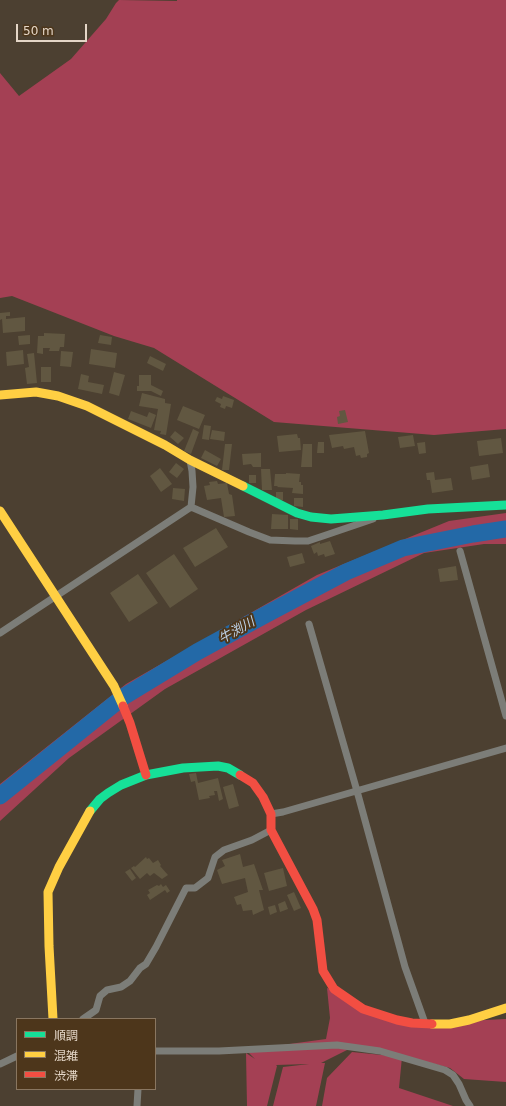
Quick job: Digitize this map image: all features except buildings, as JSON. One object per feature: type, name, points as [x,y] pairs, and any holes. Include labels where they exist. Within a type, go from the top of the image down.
[{"type":"street","points":[[0,395],[36,392],[61,397],[87,406],[165,445],[190,460],[297,513],[311,517],[331,519],[435,509],[506,505]]},
{"type":"street","points":[[0,633],[191,508],[194,487],[190,460]]},
{"type":"street","points":[[191,508],[270,540],[295,542],[326,535],[383,515]]},
{"type":"street","points":[[0,511],[116,690],[128,719],[146,775]]},
{"type":"street","points":[[460,551],[506,716]]},
{"type":"street","points":[[309,624],[357,791],[404,967],[425,1023]]},
{"type":"street","points":[[271,814],[283,812],[506,748]]},
{"type":"street","points":[[53,1018],[48,892],[59,867],[88,814],[100,799],[108,793],[146,775],[183,768],[218,766],[228,768],[252,783],[263,797],[271,814],[271,830],[313,909],[316,920],[323,971],[334,989],[363,1009],[397,1020],[450,1024],[469,1020],[506,1008]]},
{"type":"street","points":[[84,1018],[96,1010],[100,996],[107,990],[121,987],[130,981],[140,968],[146,964],[186,888],[195,888],[208,878],[215,857],[224,850],[252,840],[271,830]]},
{"type":"street","points":[[156,1051],[219,1051],[336,1046],[380,1051],[445,1070],[453,1075],[470,1106]]},
{"type":"street","points":[[0,1064],[16,1056]]},
{"type":"street","points":[[137,1106],[138,1090]]},
{"type":"shaded area","points":[[119,0],[506,0],[506,429],[434,435],[274,422],[154,348],[114,336],[12,296],[0,298],[0,73],[19,96],[71,59],[106,19]]},
{"type":"shaded area","points":[[506,513],[506,544],[484,544],[424,553],[306,610],[165,689],[69,758],[0,821],[0,784],[126,684],[317,575],[449,521]]},
{"type":"shaded area","points":[[327,988],[400,1021],[425,1023],[506,1019],[506,1082],[464,1079],[450,1068],[373,1048],[349,1049],[321,1063],[325,1063],[316,1106],[273,1106],[283,1067],[309,1064],[276,1065],[267,1106],[247,1106],[246,1053],[255,1059],[246,1050],[326,1039],[330,1018]]},
{"type":"shaded area","points":[[352,1052],[402,1057],[399,1088],[453,1106],[322,1106],[327,1078]]},
{"type":"waterway","name":"牛渕川","points":[[0,796],[123,697],[197,652],[346,572],[403,548],[506,529]]},
{"type":"traffic: fast","points":[[243,486],[297,513],[311,517],[331,519],[383,515],[428,509],[506,505]]},
{"type":"traffic: fast","points":[[90,811],[100,799],[108,793],[121,785],[146,775],[183,768],[218,766],[228,768],[240,775]]},
{"type":"traffic: slow","points":[[0,395],[36,392],[58,396],[87,406],[243,486]]},
{"type":"traffic: slow","points":[[0,511],[114,686],[123,706]]},
{"type":"traffic: slow","points":[[53,1018],[48,892],[59,867],[90,811]]},
{"type":"traffic: slow","points":[[432,1024],[450,1024],[469,1020],[506,1008]]},
{"type":"traffic: jam","points":[[123,706],[130,723],[146,775]]},
{"type":"traffic: jam","points":[[240,775],[253,783],[263,797],[271,814],[271,830],[313,909],[317,920],[323,971],[334,989],[363,1009],[397,1020],[412,1023],[432,1024]]}]
